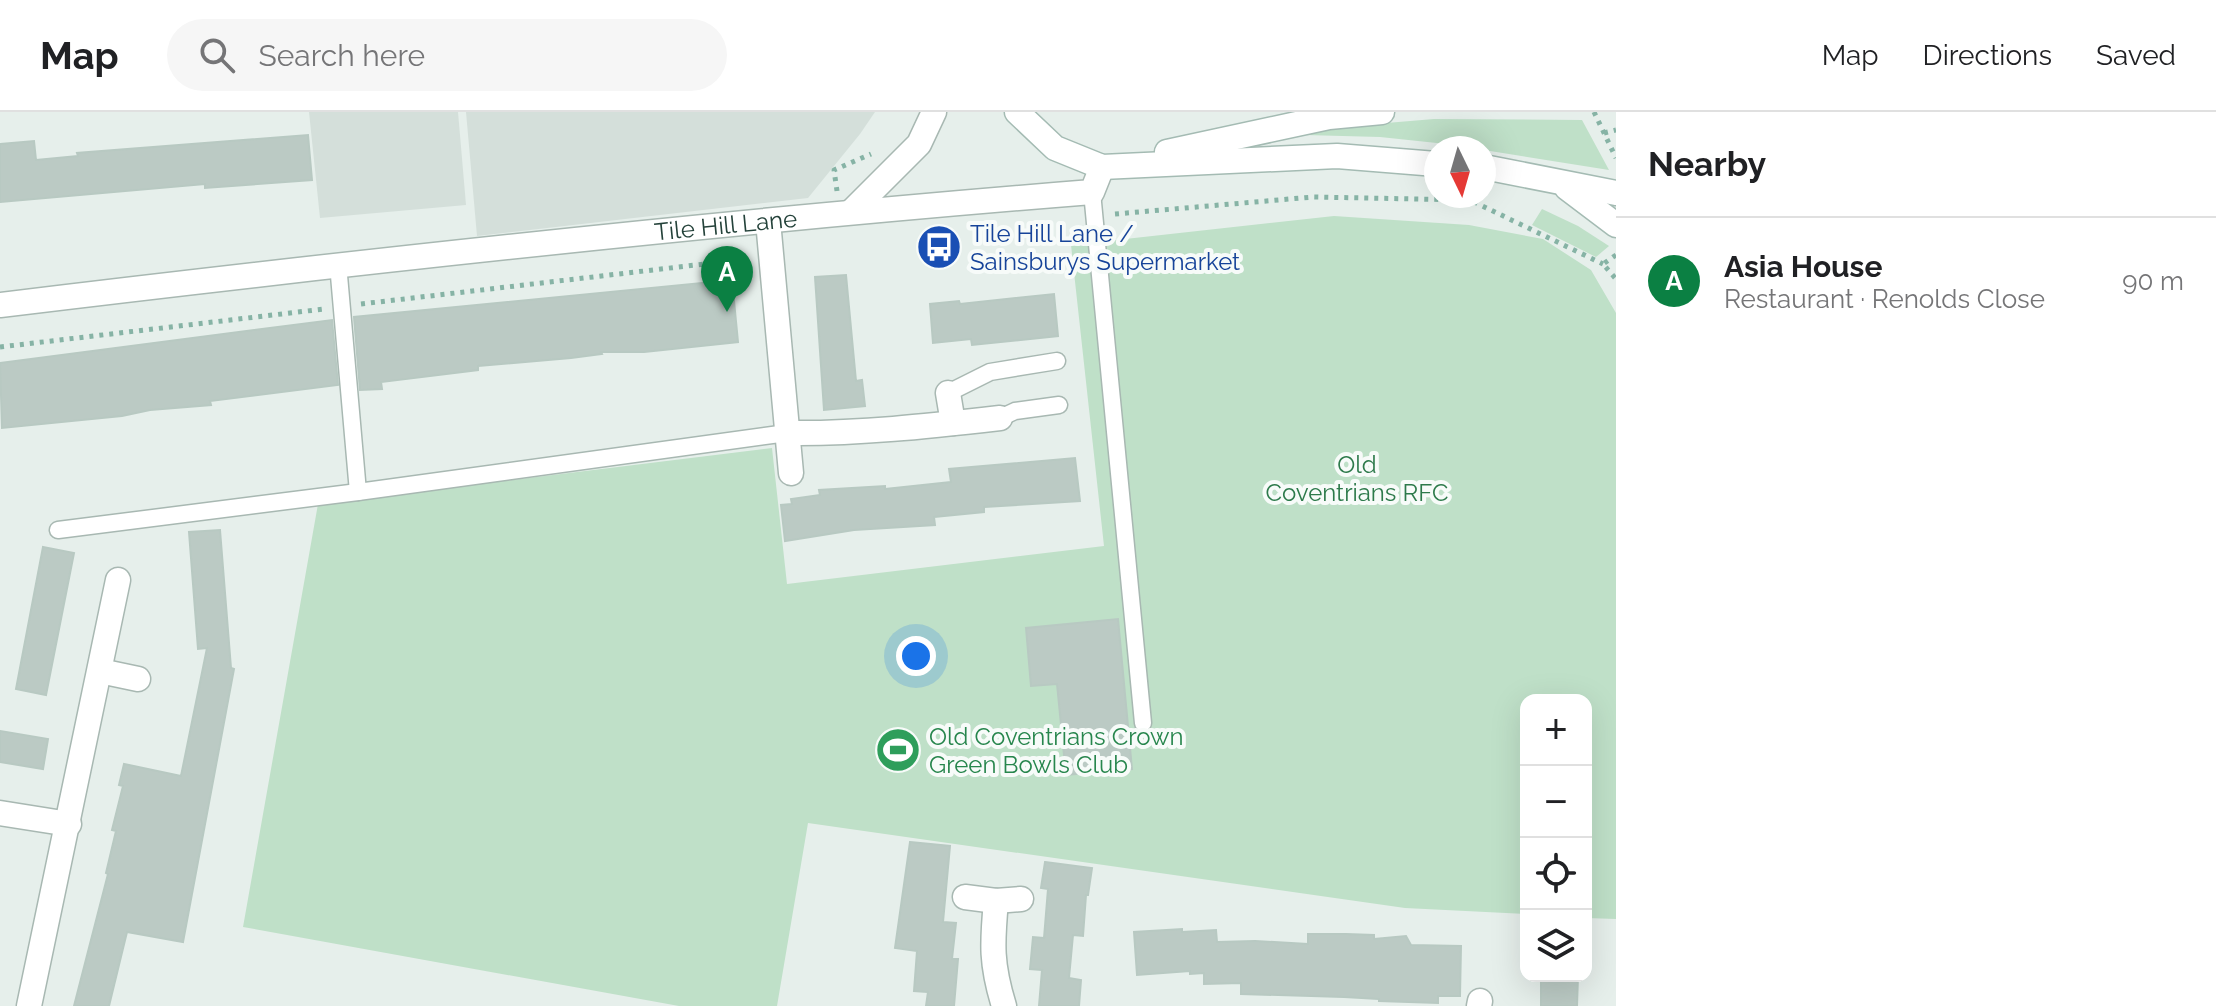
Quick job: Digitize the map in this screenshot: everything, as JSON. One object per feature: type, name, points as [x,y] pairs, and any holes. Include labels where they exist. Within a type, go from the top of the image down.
[{"type":"street","points":[[852,211],[919,144],[934,112]]},
{"type":"street","points":[[1017,112],[1055,148],[1102,167],[1337,156],[1424,163]]},
{"type":"street","points":[[1102,167],[1329,117],[1382,112]]},
{"type":"street","points":[[1093,204],[1102,167]]},
{"type":"street","points":[[1496,170],[1616,193]]},
{"type":"street","points":[[1563,185],[1616,225]]},
{"type":"street","name":"Tile Hill Lane","points":[[0,305],[338,264],[852,211],[1093,204]]},
{"type":"street","points":[[768,221],[791,473]]},
{"type":"street","points":[[948,393],[953,423]]},
{"type":"street","points":[[787,433],[824,433],[1000,418]]},
{"type":"street","points":[[29,1006],[118,580]]},
{"type":"street","points":[[100,671],[138,679]]},
{"type":"street","points":[[0,813],[69,824]]},
{"type":"street","points":[[965,897],[996,901],[1021,899]]},
{"type":"street","points":[[996,901],[994,974],[1004,1006]]},
{"type":"lane","points":[[1093,204],[1143,723]]},
{"type":"lane","points":[[338,264],[358,492]]},
{"type":"lane","points":[[948,393],[990,372],[1057,361]]},
{"type":"lane","points":[[1000,418],[1015,411],[1059,405]]},
{"type":"lane","points":[[58,530],[787,433]]},
{"type":"path","points":[[1594,112],[1616,158]]},
{"type":"path","points":[[1604,133],[1616,130]]},
{"type":"path","points":[[1093,204],[1313,197],[1470,200],[1603,264],[1616,279]]},
{"type":"path","points":[[0,347],[730,261],[770,251]]},
{"type":"path","points":[[1603,264],[1616,255]]},
{"type":"shaded area","points":[[309,112],[458,112],[466,205],[320,218]]},
{"type":"shaded area","points":[[466,112],[875,112],[808,198],[477,236]]},
{"type":"green space","points":[[1434,119],[1582,120],[1609,170],[1496,152],[1496,136],[1424,136],[1424,142],[1305,135],[1303,130]]},
{"type":"green space","points":[[1542,209],[1578,226],[1609,246],[1596,257],[1532,225]]},
{"type":"green space","name":"Old Coventrians RFC","points":[[1334,216],[1469,225],[1543,239],[1591,270],[1616,313],[1616,919],[1592,918],[1592,694],[1520,694],[1520,914],[1405,908],[808,823],[777,1006],[679,1006],[243,927],[318,504],[772,448],[787,584],[1104,546],[1071,245]]},
{"type":"building","points":[[308,135],[312,180],[205,188],[205,184],[0,202],[0,144],[34,141],[36,160],[78,156],[77,153]]},
{"type":"building","points":[[846,275],[856,381],[862,380],[865,406],[824,410],[815,277]]},
{"type":"building","points":[[732,280],[738,342],[644,352],[601,352],[571,358],[478,366],[478,370],[381,382],[382,389],[360,390],[354,317]]},
{"type":"building","points":[[1054,294],[1058,336],[972,345],[971,339],[933,343],[930,304],[959,301],[960,304]]},
{"type":"building","points":[[332,320],[338,385],[210,401],[211,405],[2,428],[0,363]]},
{"type":"building","points":[[1075,458],[1080,501],[984,507],[984,512],[934,517],[935,525],[854,530],[785,541],[781,505],[792,504],[791,499],[820,495],[819,490],[885,486],[885,489],[951,482],[949,469]]},
{"type":"building","points":[[220,530],[231,668],[234,669],[183,942],[127,932],[109,1006],[74,1006],[108,874],[124,764],[181,776],[207,648],[198,649],[189,532]]},
{"type":"building","points":[[43,547],[74,553],[46,695],[16,689]]},
{"type":"building","points":[[1118,619],[1132,769],[1066,775],[1057,684],[1031,686],[1026,628]]},
{"type":"building","points":[[0,731],[48,739],[43,769],[0,762]]},
{"type":"building","points":[[910,842],[950,846],[943,922],[956,923],[952,959],[958,959],[954,1006],[926,1006],[928,992],[914,991],[917,951],[895,948]]},
{"type":"building","points":[[1045,862],[1092,868],[1086,895],[1083,936],[1073,935],[1069,978],[1081,980],[1079,1006],[1039,1006],[1042,970],[1030,969],[1033,937],[1044,938],[1048,889],[1041,888]]},
{"type":"building","points":[[1182,929],[1182,932],[1216,930],[1217,942],[1308,944],[1308,934],[1346,934],[1374,935],[1374,939],[1406,936],[1411,945],[1461,946],[1460,996],[1438,996],[1438,1003],[1241,994],[1241,983],[1204,984],[1204,973],[1190,974],[1190,971],[1137,975],[1134,932]]},
{"type":"building","points":[[1541,982],[1578,982],[1577,1006],[1541,1006]]},
{"type":"place","name":"Tile Hill Lane / Sainsburys Supermarket","points":[[939,247]]},
{"type":"place","name":"Asia House","points":[[727,312]]},
{"type":"place","name":"Old Coventrians Crown Green Bowls Club","points":[[898,750]]}]
